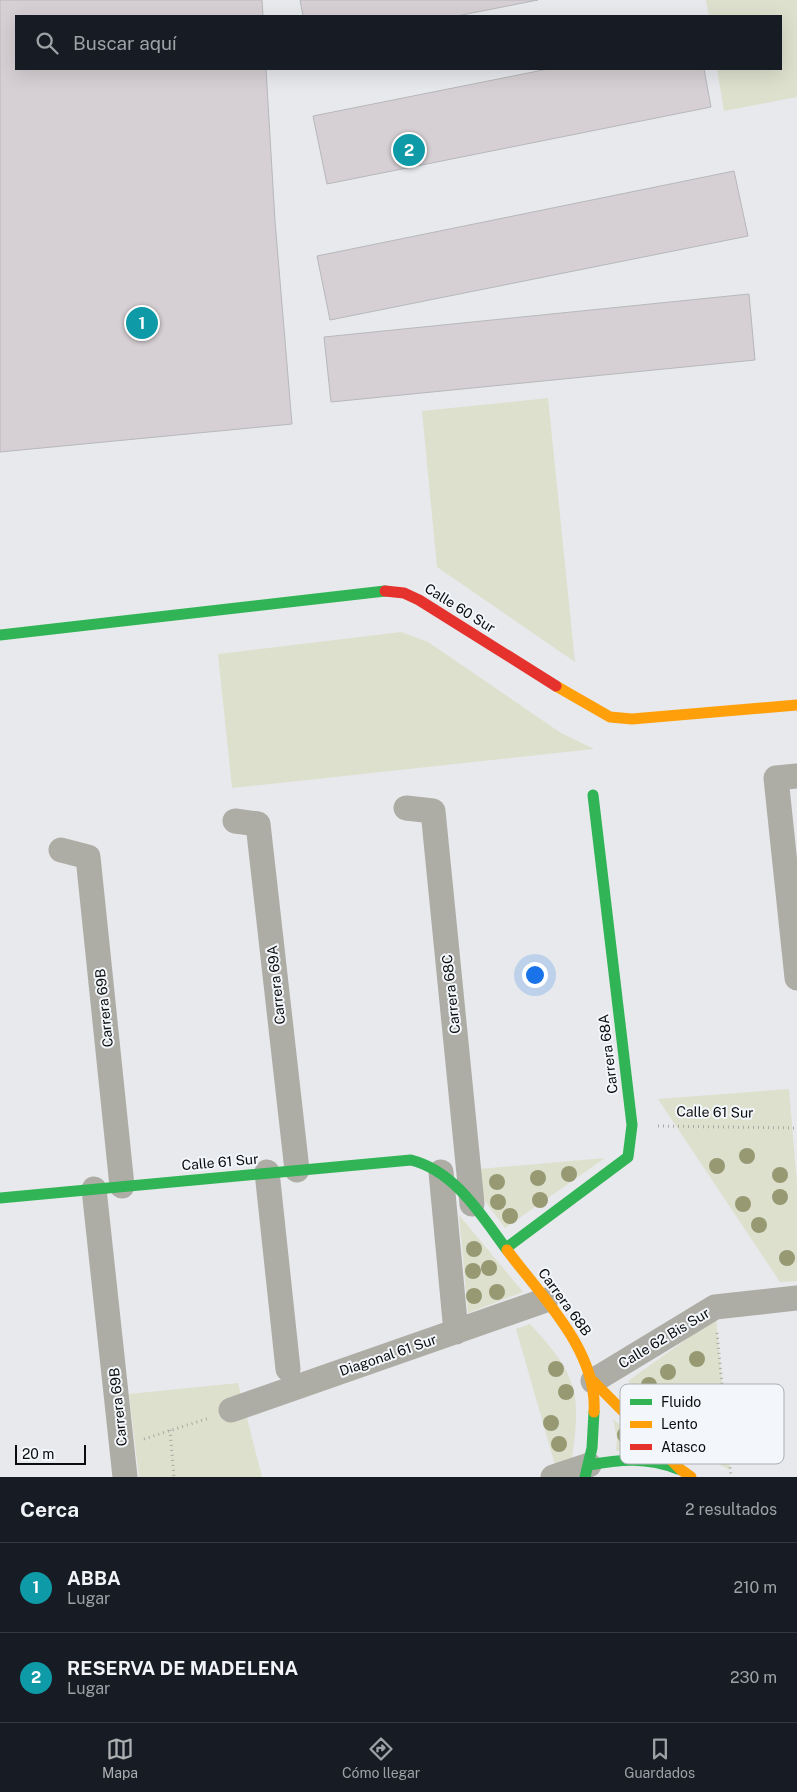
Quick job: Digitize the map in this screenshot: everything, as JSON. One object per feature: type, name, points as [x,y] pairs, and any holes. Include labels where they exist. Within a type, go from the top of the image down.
[{"type":"street","name":"Calle 60 Sur","points":[[0,635],[388,592],[404,593],[420,600],[587,705],[610,716],[656,718],[797,705]]},
{"type":"street","points":[[786,777],[796,962]]},
{"type":"street","name":"Carrera 68A","points":[[506,1248],[628,1157],[632,1125],[593,795]]},
{"type":"street","name":"Carrera 68C","points":[[406,808],[433,811],[472,1204]]},
{"type":"street","name":"Carrera 69A","points":[[235,821],[258,824],[297,1170]]},
{"type":"street","name":"Carrera 69B","points":[[60,850],[88,857],[122,1186]]},
{"type":"street","name":"Calle 61 Sur","points":[[0,1198],[411,1160],[427,1164],[441,1172]]},
{"type":"street","points":[[267,1172],[288,1369]]},
{"type":"street","points":[[441,1172],[456,1332]]},
{"type":"street","name":"Carrera 68B","points":[[441,1172],[472,1204],[580,1347],[593,1381],[594,1429],[590,1473]]},
{"type":"street","name":"Carrera 69B","points":[[94,1189],[125,1477]]},
{"type":"street","name":"Calle 62 Bis Sur","points":[[593,1381],[714,1307],[797,1298]]},
{"type":"street","name":"Diagonal 61 Sur","points":[[231,1410],[546,1300]]},
{"type":"street","points":[[593,1381],[620,1408]]},
{"type":"street","points":[[553,1477],[590,1473],[620,1464]]},
{"type":"street","points":[[666,1464],[680,1469]]},
{"type":"street","points":[[675,1464],[691,1477]]},
{"type":"path","name":"Calle 61 Sur","points":[[632,1125],[797,1128]]},
{"type":"path","points":[[714,1307],[722,1384]]},
{"type":"path","points":[[122,1446],[231,1410]]},
{"type":"path","points":[[170,1430],[174,1477]]},
{"type":"path","points":[[730,1464],[731,1477]]},
{"type":"green space","points":[[706,0],[797,0],[797,97],[724,111],[717,70],[782,70],[782,15],[709,15]]},
{"type":"green space","points":[[548,398],[575,662],[437,567],[422,411]]},
{"type":"green space","points":[[401,632],[428,642],[561,733],[594,749],[232,788],[218,654]]},
{"type":"green space","points":[[789,1089],[797,1185],[797,1281],[780,1282],[658,1099]]},
{"type":"green space","points":[[605,1158],[505,1228],[482,1197],[479,1169]]},
{"type":"green space","points":[[459,1215],[523,1292],[468,1313]]},
{"type":"green space","points":[[716,1318],[722,1384],[631,1384],[628,1381]]},
{"type":"green space","points":[[530,1324],[557,1356],[566,1370],[572,1384],[575,1399],[575,1435],[572,1458],[555,1465],[516,1329]]},
{"type":"green space","points":[[238,1383],[262,1477],[139,1477],[129,1394]]},
{"type":"green space","points":[[613,1419],[620,1425],[620,1451],[616,1451],[617,1438]]},
{"type":"green space","points":[[718,1464],[729,1464],[730,1470]]},
{"type":"building","points":[[0,0],[262,0],[263,15],[15,15],[15,70],[266,70],[275,221],[292,424],[0,452]]},
{"type":"building","points":[[300,0],[538,0],[462,15],[303,15]]},
{"type":"building","points":[[543,70],[704,70],[711,107],[327,184],[313,116]]},
{"type":"building","points":[[734,171],[748,236],[330,320],[317,256]]},
{"type":"building","points":[[749,294],[755,360],[331,402],[324,337]]},
{"type":"traffic: fast","points":[[0,635],[385,591]]},
{"type":"traffic: fast","points":[[506,1248],[628,1157],[632,1125],[593,795]]},
{"type":"traffic: fast","points":[[0,1198],[411,1160],[427,1166],[454,1184],[477,1209],[507,1250]]},
{"type":"traffic: fast","points":[[585,1477],[592,1448],[594,1412]]},
{"type":"traffic: fast","points":[[589,1465],[620,1461]]},
{"type":"traffic: fast","points":[[663,1464],[678,1469]]},
{"type":"traffic: slow","points":[[556,686],[610,717],[632,719],[797,705]]},
{"type":"traffic: slow","points":[[507,1250],[551,1305],[577,1346],[587,1367],[593,1389],[594,1412]]},
{"type":"traffic: slow","points":[[593,1381],[620,1408]]},
{"type":"traffic: slow","points":[[675,1464],[691,1477]]},
{"type":"traffic: jam","points":[[385,591],[404,593],[419,600],[556,686]]},
{"type":"place","name":"RESERVA DE MADELENA","points":[[409,150]]},
{"type":"place","name":"ABBA","points":[[142,323]]}]
